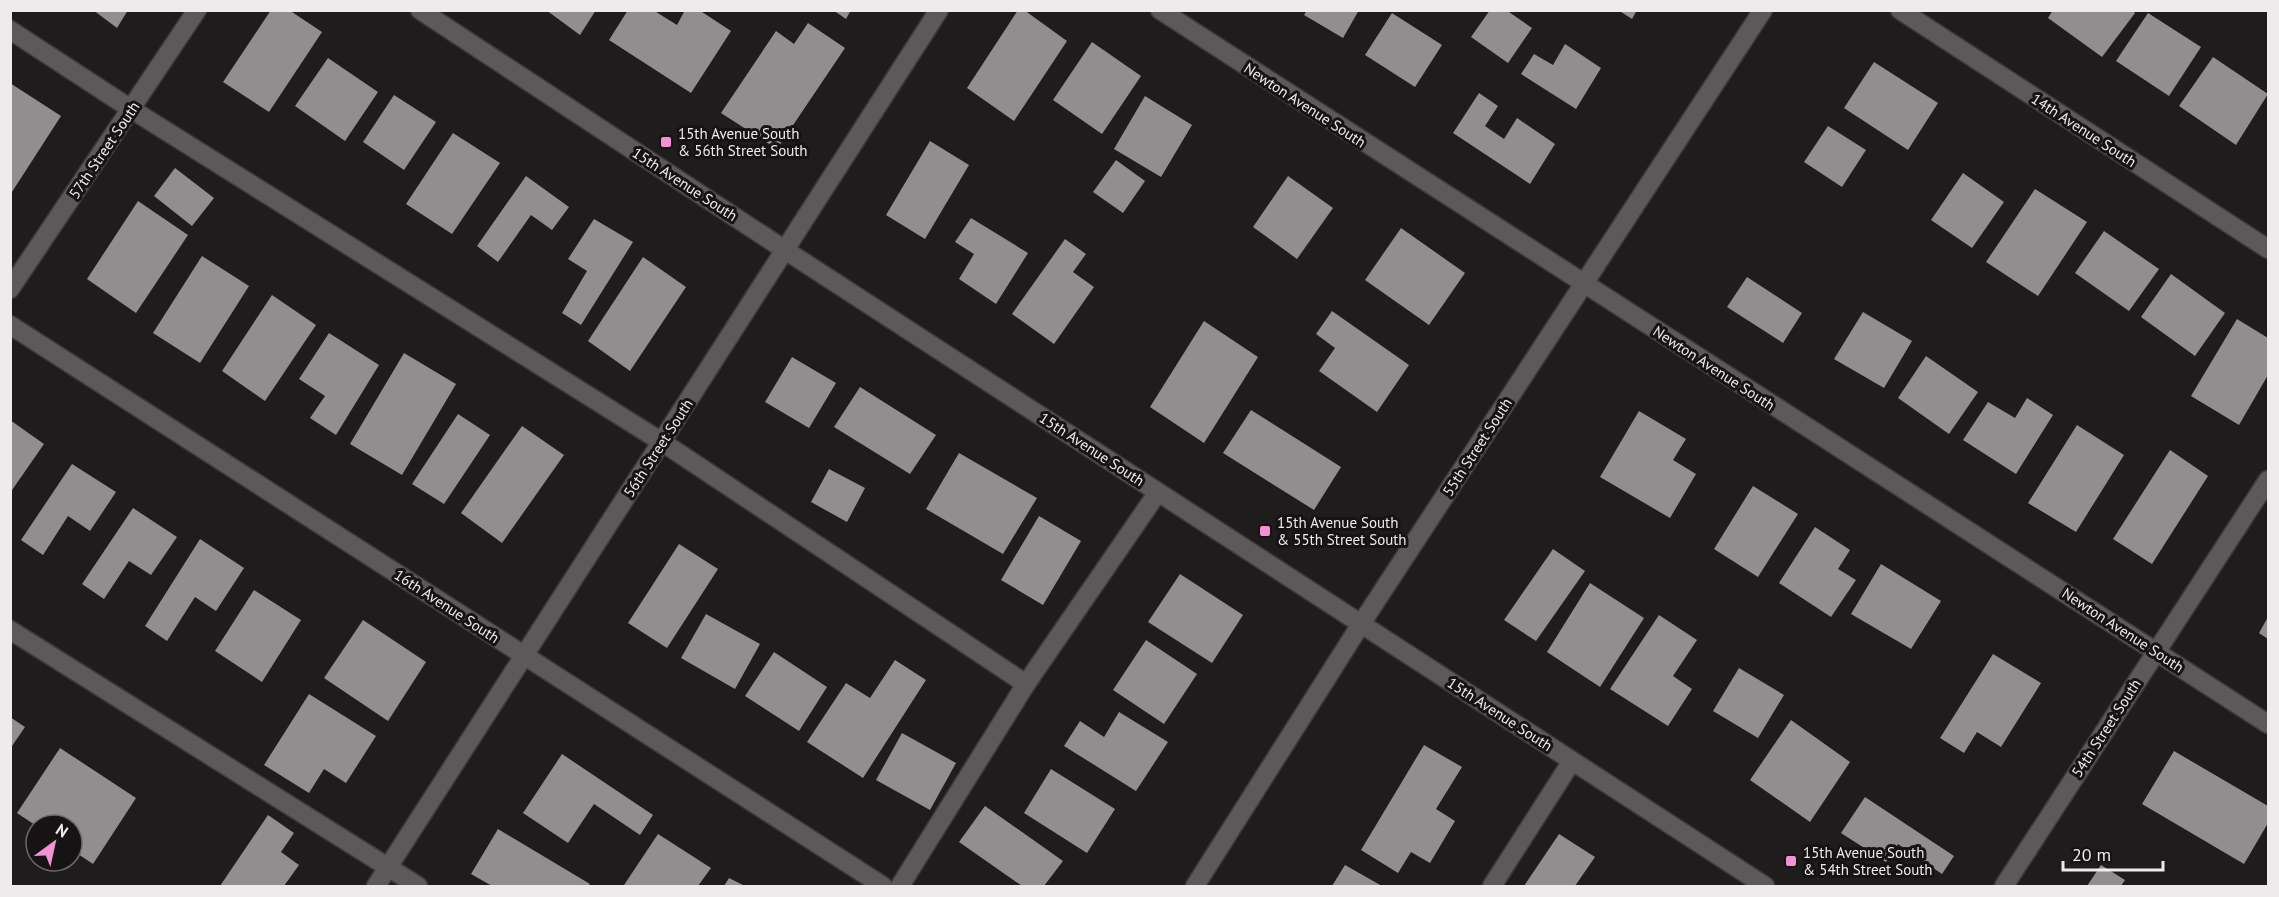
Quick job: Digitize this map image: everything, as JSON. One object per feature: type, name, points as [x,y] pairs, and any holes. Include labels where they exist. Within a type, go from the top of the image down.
[{"type":"street","name":"57th Street South","points":[[10,289],[197,10]]},
{"type":"street","name":"15th Avenue South","points":[[420,10],[785,250],[1765,886]]},
{"type":"street","name":"56th Street South","points":[[376,886],[939,10]]},
{"type":"street","name":"Newton Avenue South","points":[[1160,10],[1583,285],[2268,724]]},
{"type":"street","name":"55th Street South","points":[[1195,886],[1361,624],[1763,10]]},
{"type":"street","name":"14th Avenue South","points":[[1900,10],[2268,249]]},
{"type":"street","points":[[10,30],[131,110],[662,442],[1026,684]]},
{"type":"street","name":"16th Avenue South","points":[[10,324],[883,886]]},
{"type":"street","name":"54th Street South","points":[[2004,886],[2268,480]]},
{"type":"street","points":[[900,886],[1026,684],[1158,492]]},
{"type":"street","points":[[10,630],[417,886]]},
{"type":"street","points":[[1492,886],[1572,760]]},
{"type":"building","points":[[93,10],[128,10],[117,28]]},
{"type":"building","points":[[271,10],[289,10],[322,32],[269,112],[223,82]]},
{"type":"building","points":[[546,10],[596,10],[580,35]]},
{"type":"building","points":[[628,10],[653,10],[677,25],[685,10],[699,10],[731,31],[691,93],[609,40]]},
{"type":"building","points":[[833,10],[851,10],[846,19]]},
{"type":"building","points":[[1018,10],[1024,10],[1067,41],[1014,121],[967,88]]},
{"type":"building","points":[[1307,10],[1359,10],[1343,38],[1304,15]]},
{"type":"building","points":[[1490,10],[1506,10],[1532,28],[1508,63],[1471,37]]},
{"type":"building","points":[[1618,10],[1637,10],[1632,19]]},
{"type":"building","points":[[2053,10],[2132,10],[2135,13],[2102,57],[2048,18]]},
{"type":"building","points":[[1392,13],[1442,45],[1415,87],[1365,55]]},
{"type":"building","points":[[2148,13],[2201,47],[2169,96],[2116,61]]},
{"type":"building","points":[[808,23],[845,48],[777,149],[721,113],[776,31],[794,44]]},
{"type":"building","points":[[1092,42],[1141,76],[1102,134],[1053,100]]},
{"type":"building","points":[[1565,44],[1601,68],[1576,109],[1521,74],[1534,54],[1553,65]]},
{"type":"building","points":[[2213,57],[2268,94],[2236,145],[2179,106]]},
{"type":"building","points":[[328,58],[378,92],[345,141],[295,106]]},
{"type":"building","points":[[1874,62],[1938,103],[1908,150],[1844,108]]},
{"type":"building","points":[[10,83],[61,116],[10,195]]},
{"type":"building","points":[[1479,93],[1498,106],[1485,126],[1504,139],[1517,118],[1555,144],[1530,184],[1453,133]]},
{"type":"building","points":[[394,95],[436,122],[404,170],[363,142]]},
{"type":"building","points":[[1145,96],[1192,125],[1161,177],[1114,149]]},
{"type":"building","points":[[1828,126],[1866,150],[1842,187],[1804,162]]},
{"type":"building","points":[[453,133],[500,163],[452,234],[406,204]]},
{"type":"building","points":[[930,141],[969,165],[925,239],[886,215]]},
{"type":"building","points":[[1116,160],[1145,181],[1123,213],[1093,192]]},
{"type":"building","points":[[175,168],[214,198],[192,226],[154,196]]},
{"type":"building","points":[[1963,173],[2004,202],[1972,248],[1931,220]]},
{"type":"building","points":[[526,176],[569,207],[552,230],[531,215],[498,262],[477,246]]},
{"type":"building","points":[[1288,176],[1333,208],[1297,259],[1253,227]]},
{"type":"building","points":[[2035,189],[2087,222],[2038,296],[1986,262]]},
{"type":"building","points":[[138,201],[188,235],[136,313],[87,279]]},
{"type":"building","points":[[971,218],[1028,253],[996,304],[959,279],[974,254],[955,242]]},
{"type":"building","points":[[594,219],[633,242],[581,325],[562,313],[587,271],[568,259]]},
{"type":"building","points":[[1401,228],[1465,273],[1429,325],[1365,280]]},
{"type":"building","points":[[2104,231],[2159,269],[2129,311],[2075,273]]},
{"type":"building","points":[[1065,239],[1086,254],[1073,272],[1094,287],[1054,344],[1012,314]]},
{"type":"building","points":[[202,256],[249,286],[200,363],[153,333]]},
{"type":"building","points":[[643,257],[686,287],[630,371],[588,341]]},
{"type":"building","points":[[2171,274],[2225,313],[2195,356],[2141,317]]},
{"type":"building","points":[[1747,277],[1802,313],[1783,343],[1727,307]]},
{"type":"building","points":[[272,295],[316,325],[265,401],[222,371]]},
{"type":"building","points":[[1332,311],[1409,365],[1377,412],[1319,371],[1335,348],[1316,334]]},
{"type":"building","points":[[1863,312],[1912,341],[1884,388],[1834,359]]},
{"type":"building","points":[[2237,319],[2268,338],[2268,375],[2239,425],[2191,396]]},
{"type":"building","points":[[1204,321],[1258,357],[1204,443],[1150,407]]},
{"type":"building","points":[[329,333],[379,365],[336,435],[310,418],[325,396],[299,379]]},
{"type":"building","points":[[404,353],[456,384],[402,475],[350,444]]},
{"type":"building","points":[[1926,356],[1978,392],[1949,434],[1898,398]]},
{"type":"building","points":[[792,357],[836,383],[809,428],[765,402]]},
{"type":"building","points":[[860,387],[936,435],[910,474],[834,427]]},
{"type":"building","points":[[2027,398],[2053,415],[2016,474],[1963,440],[1988,402],[2015,418]]},
{"type":"building","points":[[1251,410],[1341,467],[1314,510],[1223,453]]},
{"type":"building","points":[[1639,411],[1686,439],[1673,460],[1696,474],[1670,518],[1600,477]]},
{"type":"building","points":[[458,414],[490,435],[444,504],[412,484]]},
{"type":"building","points":[[10,420],[44,444],[10,493]]},
{"type":"building","points":[[2077,425],[2124,455],[2076,532],[2028,503]]},
{"type":"building","points":[[522,426],[564,455],[502,543],[461,513]]},
{"type":"building","points":[[2170,450],[2208,476],[2152,564],[2113,539]]},
{"type":"building","points":[[959,453],[1037,498],[1003,554],[926,509]]},
{"type":"building","points":[[72,464],[116,492],[90,531],[68,516],[43,555],[21,540]]},
{"type":"building","points":[[829,469],[865,488],[847,522],[811,502]]},
{"type":"building","points":[[1753,486],[1798,514],[1758,577],[1714,549]]},
{"type":"building","points":[[133,508],[177,537],[151,575],[129,561],[104,599],[82,584]]},
{"type":"building","points":[[1039,516],[1081,541],[1043,605],[1001,580]]},
{"type":"building","points":[[1815,527],[1850,550],[1838,569],[1856,580],[1831,617],[1779,583]]},
{"type":"building","points":[[200,539],[244,568],[216,611],[195,597],[167,641],[145,626]]},
{"type":"building","points":[[679,544],[718,569],[667,648],[628,623]]},
{"type":"building","points":[[1553,549],[1585,571],[1536,641],[1504,620]]},
{"type":"building","points":[[1881,564],[1941,601],[1911,649],[1851,614]]},
{"type":"building","points":[[1180,574],[1243,615],[1212,663],[1148,622]]},
{"type":"building","points":[[1590,583],[1644,618],[1600,687],[1547,652]]},
{"type":"building","points":[[254,590],[301,620],[262,682],[215,651]]},
{"type":"building","points":[[706,614],[760,644],[735,689],[681,658]]},
{"type":"building","points":[[1659,615],[1697,640],[1673,676],[1692,689],[1668,726],[1610,689]]},
{"type":"building","points":[[2268,617],[2268,639],[2259,633]]},
{"type":"building","points":[[363,620],[426,662],[388,721],[324,678]]},
{"type":"building","points":[[1146,640],[1197,674],[1164,724],[1113,690]]},
{"type":"building","points":[[774,652],[827,687],[799,731],[745,696]]},
{"type":"building","points":[[1993,654],[2041,683],[2001,747],[1977,732],[1964,753],[1940,738]]},
{"type":"building","points":[[895,660],[926,680],[863,778],[807,742],[846,683],[870,698]]},
{"type":"building","points":[[1739,668],[1784,695],[1758,738],[1713,711]]},
{"type":"building","points":[[309,694],[376,736],[346,783],[324,769],[309,793],[264,765]]},
{"type":"building","points":[[1119,712],[1168,742],[1136,791],[1064,746],[1080,721],[1104,737]]},
{"type":"building","points":[[10,717],[25,727],[10,749]]},
{"type":"building","points":[[1791,720],[1850,762],[1810,822],[1750,780]]},
{"type":"building","points":[[902,733],[956,763],[930,810],[876,780]]},
{"type":"building","points":[[1424,745],[1462,767],[1436,809],[1455,821],[1430,863],[1411,852],[1398,873],[1361,850]]},
{"type":"building","points":[[60,748],[136,798],[93,864],[84,858],[84,813],[24,813],[24,818],[17,813]]},
{"type":"building","points":[[2174,751],[2268,806],[2268,823],[2244,864],[2142,804]]},
{"type":"building","points":[[562,754],[653,815],[640,835],[594,804],[568,843],[523,813]]},
{"type":"building","points":[[1051,769],[1115,809],[1087,853],[1024,813]]},
{"type":"building","points":[[1865,797],[1954,856],[1942,874],[1898,844],[1886,862],[1841,833]]},
{"type":"building","points":[[985,806],[1063,861],[1044,886],[1022,886],[959,842]]},
{"type":"building","points":[[268,815],[294,833],[281,852],[299,865],[284,886],[220,886]]},
{"type":"building","points":[[498,829],[590,884],[588,886],[492,886],[471,874]]},
{"type":"building","points":[[658,834],[711,868],[698,886],[624,885]]},
{"type":"building","points":[[1559,834],[1595,857],[1575,886],[1524,886]]},
{"type":"building","points":[[1345,865],[1382,886],[1332,886]]},
{"type":"building","points":[[2101,865],[2125,880],[2121,886],[2087,886]]},
{"type":"building","points":[[729,878],[745,886],[724,886]]},
{"type":"place","name":"15th Avenue South & 56th Street South","points":[[666,142]]},
{"type":"place","name":"15th Avenue South & 55th Street South","points":[[1265,531]]},
{"type":"place","name":"15th Avenue South & 54th Street South","points":[[1791,861]]}]
